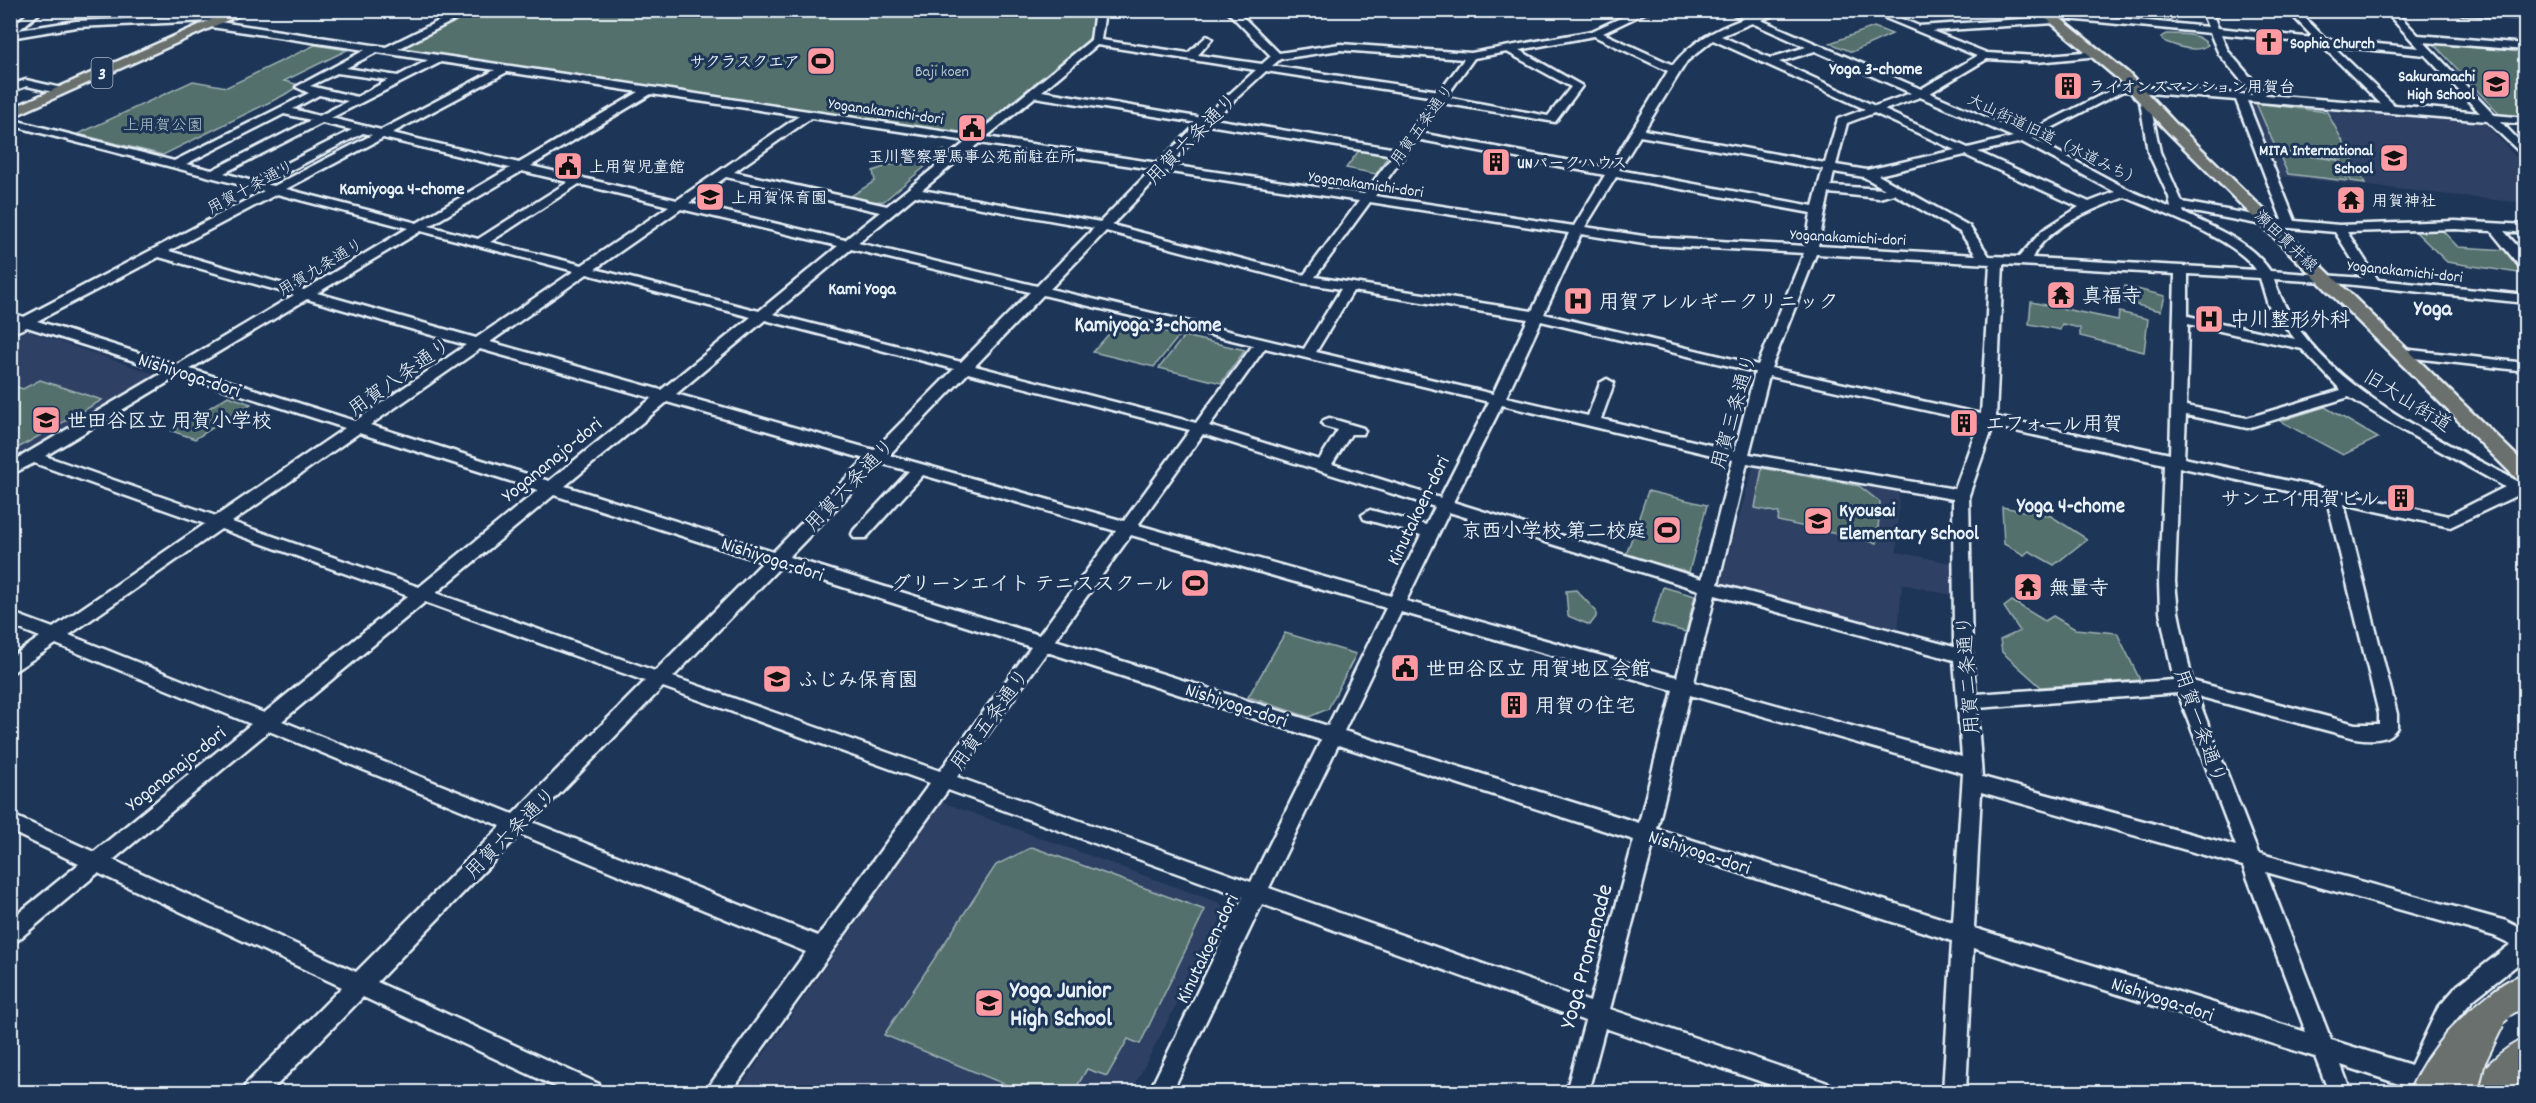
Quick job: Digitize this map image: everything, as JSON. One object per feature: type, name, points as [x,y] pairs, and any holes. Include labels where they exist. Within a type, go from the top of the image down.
[{"type":"highway","points":[[2418,1088],[2454,1043],[2526,987]]},
{"type":"highway","points":[[2462,1092],[2477,1040],[2498,1007]]},
{"type":"highway","points":[[2486,1092],[2526,1054]]},
{"type":"main road","name":"3","points":[[10,114],[244,10]]},
{"type":"main road","name":"瀬田貫井線","points":[[2048,15],[2134,88],[2172,128],[2402,352],[2523,483]]},
{"type":"main road","points":[[2148,129],[2158,125],[2172,128]]},
{"type":"street","points":[[10,34],[39,10]]},
{"type":"street","points":[[76,24],[98,10]]},
{"type":"street","points":[[144,21],[160,10]]},
{"type":"street","points":[[387,51],[470,10]]},
{"type":"street","points":[[1094,42],[1099,36],[1100,10]]},
{"type":"street","points":[[1230,10],[1245,23],[1267,50],[1276,56],[1340,47],[1471,56],[1595,33],[1647,10]]},
{"type":"street","name":"大山街道旧道（水道みち）","points":[[1730,10],[2024,138],[2125,193],[2177,210]]},
{"type":"street","name":"Kinutakoen-dori","points":[[1166,1091],[1396,604],[1577,231],[1674,70],[1685,56],[1713,36],[1782,10]]},
{"type":"street","points":[[1870,10],[1985,56],[2037,59],[2095,54]]},
{"type":"street","points":[[2206,10],[2223,52],[2262,98]]},
{"type":"street","points":[[2291,10],[2391,108]]},
{"type":"street","points":[[2388,10],[2526,155]]},
{"type":"street","points":[[2446,10],[2517,13],[2526,23]]},
{"type":"street","points":[[1916,30],[2048,15],[2427,52]]},
{"type":"street","name":"Yoganakamichi-dori","points":[[10,34],[76,24],[217,21],[438,59],[1650,241],[2326,278],[2526,299]]},
{"type":"street","points":[[1595,33],[1674,70]]},
{"type":"street","points":[[1713,36],[2087,206]]},
{"type":"street","points":[[2414,38],[2526,47]]},
{"type":"street","points":[[1190,57],[1207,39]]},
{"type":"street","points":[[1094,42],[1440,97],[1551,120],[1577,86],[1509,49]]},
{"type":"street","name":"Yogananajo-dori","points":[[10,933],[1094,42]]},
{"type":"street","points":[[1768,62],[1816,47]]},
{"type":"street","points":[[358,100],[301,87],[375,49]]},
{"type":"street","name":"用賀六条通り","points":[[254,1092],[660,681],[1102,226],[1206,121],[1276,56]]},
{"type":"street","name":"用賀五条通り","points":[[1307,280],[1471,56]]},
{"type":"street","name":"用賀三条通り","points":[[1646,834],[1681,686],[1763,370],[1811,251],[1823,189],[1842,121],[1922,93],[1985,56]]},
{"type":"street","points":[[216,173],[438,59]]},
{"type":"street","points":[[334,69],[399,80]]},
{"type":"street","name":"用賀十条通り","points":[[10,330],[382,136],[505,69]]},
{"type":"street","points":[[10,89],[26,83],[62,91]]},
{"type":"street","points":[[1867,174],[2024,138],[2121,88],[2391,108],[2526,121]]},
{"type":"street","name":"用賀九条通り","points":[[10,470],[648,91]]},
{"type":"street","points":[[177,164],[318,92]]},
{"type":"street","points":[[1033,93],[1400,153]]},
{"type":"street","points":[[2240,97],[2290,224]]},
{"type":"street","points":[[2145,101],[2148,129],[2154,152],[2175,197],[2177,210],[2338,229],[2455,225],[2526,229]]},
{"type":"street","points":[[282,110],[575,182],[1740,457],[1961,495]]},
{"type":"street","name":"用賀八条通り","points":[[10,667],[221,524],[808,115]]},
{"type":"street","points":[[10,122],[216,173],[1199,428],[1708,587],[1963,656]]},
{"type":"street","points":[[254,184],[360,130]]},
{"type":"street","points":[[1637,132],[1830,165],[1867,174],[1965,229],[1992,261]]},
{"type":"street","points":[[1413,135],[1818,211]]},
{"type":"street","points":[[724,173],[890,210]]},
{"type":"street","points":[[480,243],[575,182]]},
{"type":"street","points":[[1823,189],[1879,194],[1895,190]]},
{"type":"street","points":[[912,192],[1102,226],[1307,280],[1535,316],[1763,370],[2450,522],[2523,483]]},
{"type":"street","points":[[2025,262],[2027,254],[2054,225],[2087,206],[2125,193]]},
{"type":"street","name":"旧大山街道","points":[[2177,210],[2240,246],[2256,260],[2266,275],[2275,305],[2307,346],[2351,392],[2400,423],[2523,483]]},
{"type":"street","points":[[2494,227],[2526,265]]},
{"type":"street","points":[[2338,229],[2374,283]]},
{"type":"street","points":[[160,253],[1681,686],[2248,858],[2499,928],[2526,943],[2466,992],[2446,1015],[2418,1088]]},
{"type":"street","name":"用賀二条通り","points":[[1954,1092],[1973,775],[1963,656],[1961,495],[1988,419],[1992,261]]},
{"type":"street","name":"用賀一条通り","points":[[2182,271],[2178,456],[2172,460],[2167,582],[2169,612],[2184,686],[2248,858],[2340,1092]]},
{"type":"street","points":[[1308,355],[1349,287]]},
{"type":"street","name":"Nishiyoga-dori","points":[[10,317],[2322,1048],[2418,1088],[2462,1092]]},
{"type":"street","points":[[2182,319],[2307,346]]},
{"type":"street","name":"用賀五条通り","points":[[717,1092],[1261,344]]},
{"type":"street","points":[[2402,352],[2526,367]]},
{"type":"street","points":[[1593,422],[1607,383]]},
{"type":"street","points":[[2179,409],[2247,423],[2351,392]]},
{"type":"street","points":[[1323,467],[1353,429],[1329,423]]},
{"type":"street","points":[[33,458],[944,780],[1596,1015],[1822,1092]]},
{"type":"street","points":[[860,534],[920,469]]},
{"type":"street","points":[[1968,702],[2184,686],[2355,730],[2379,732],[2388,727],[2388,714],[2334,497]]},
{"type":"street","points":[[1370,515],[1431,532]]},
{"type":"street","points":[[10,618],[822,948]]},
{"type":"street","points":[[10,822],[591,1092]]},
{"type":"street","name":"Yoga Promenade","points":[[1577,1092],[1646,834]]},
{"type":"shaded area","name":"MITA International School","points":[[2247,101],[2482,120],[2525,167],[2525,206],[2522,203],[2278,176]]},
{"type":"shaded area","name":"世田谷区立 用賀小学校","points":[[22,329],[155,374],[154,378],[11,463],[11,336]]},
{"type":"shaded area","name":"Kyousai Elementary School","points":[[1758,465],[1899,490],[1897,552],[1951,563],[1951,595],[1902,584],[1898,633],[1727,587],[1721,582],[1753,467]]},
{"type":"shaded area","name":"Yoga Junior High School","points":[[942,802],[1220,903],[1224,913],[1131,1092],[737,1092]]},
{"type":"green space","name":"Baji koen","points":[[476,11],[1093,11],[1091,34],[1087,41],[981,127],[968,124],[959,133],[400,49]]},
{"type":"green space","points":[[2127,11],[2173,11],[2177,17],[2165,22],[2143,22],[2125,15]]},
{"type":"green space","points":[[1874,27],[1892,34],[1852,52],[1830,43]]},
{"type":"green space","points":[[2167,34],[2195,36],[2208,45],[2197,49],[2180,47],[2163,41],[2161,37]]},
{"type":"green space","name":"Sakuramachi High School","points":[[2434,44],[2525,52],[2525,118],[2500,115]]},
{"type":"green space","name":"上用賀公園","points":[[315,45],[347,50],[284,81],[300,85],[284,95],[163,155],[78,134],[193,81],[227,87]]},
{"type":"green space","points":[[2256,103],[2327,112],[2365,183],[2351,181],[2340,159],[2277,151]]},
{"type":"green space","points":[[1360,149],[1389,154],[1376,174],[1346,168]]},
{"type":"green space","points":[[945,150],[884,201],[870,202],[851,196],[875,181],[873,171],[889,165],[916,164],[932,154]]},
{"type":"green space","points":[[2278,152],[2337,160],[2348,181],[2288,174]]},
{"type":"green space","points":[[2439,227],[2458,247],[2508,250],[2525,274],[2447,262],[2413,229]]},
{"type":"green space","points":[[2125,286],[2165,296],[2161,311],[2121,301]]},
{"type":"green space","points":[[2031,302],[2118,320],[2119,312],[2148,319],[2144,352],[2080,336],[2080,328],[2062,324],[2060,330],[2029,324]]},
{"type":"green space","points":[[1120,321],[1180,335],[1154,367],[1093,352]]},
{"type":"green space","points":[[1184,336],[1245,350],[1221,383],[1159,368]]},
{"type":"green space","points":[[40,380],[102,400],[11,452],[11,385],[23,389]]},
{"type":"green space","points":[[228,396],[251,404],[195,439],[172,431]]},
{"type":"green space","points":[[2325,407],[2378,438],[2343,455],[2280,421]]},
{"type":"green space","points":[[1762,468],[1859,486],[1880,502],[1877,543],[1778,521],[1779,513],[1755,508]]},
{"type":"green space","name":"京西小学校 第二校庭","points":[[1648,491],[1707,505],[1689,572],[1626,555]]},
{"type":"green space","points":[[2002,507],[2051,516],[2087,539],[2054,565],[2029,551],[2024,555],[2004,544]]},
{"type":"green space","points":[[1663,587],[1695,596],[1686,632],[1652,623]]},
{"type":"green space","points":[[1576,590],[1596,611],[1596,617],[1590,625],[1568,616],[1566,591]]},
{"type":"green space","points":[[2012,601],[2045,621],[2053,616],[2075,629],[2117,633],[2140,680],[2041,687],[2002,652],[2000,640],[2020,631],[2004,607]]},
{"type":"green space","points":[[1285,633],[1356,654],[1328,709],[1309,717],[1248,697]]},
{"type":"green space","points":[[1032,847],[1205,910],[1140,1044],[1128,1039],[1107,1076],[1087,1069],[1076,1088],[1064,1088],[1050,1092],[1024,1092],[884,1035],[996,865]]},
{"type":"place","name":"Sophia Church","points":[[2269,42]]},
{"type":"place","name":"サクラスクエア","points":[[821,61]]},
{"type":"place","name":"Sakuramachi High School","points":[[2496,84]]},
{"type":"place","name":"ライオンズマンション用賀台","points":[[2068,86]]},
{"type":"place","name":"玉川警察署馬事公苑前駐在所","points":[[972,128]]},
{"type":"place","name":"MITA International School","points":[[2394,158]]},
{"type":"place","name":"UNパークハウス","points":[[1496,162]]},
{"type":"place","name":"上用賀児童館","points":[[568,166]]},
{"type":"place","name":"上用賀保育園","points":[[710,197]]},
{"type":"place","name":"用賀神社","points":[[2351,200]]},
{"type":"place","name":"真福寺","points":[[2061,295]]},
{"type":"place","name":"用賀アレルギークリニック","points":[[1578,301]]},
{"type":"place","name":"中川整形外科","points":[[2209,319]]},
{"type":"place","name":"世田谷区立 用賀小学校","points":[[46,420]]},
{"type":"place","name":"エフォール用賀","points":[[1964,423]]},
{"type":"place","name":"サンエイ用賀ビル","points":[[2401,498]]},
{"type":"place","name":"Kyousai Elementary School","points":[[1818,521]]},
{"type":"place","name":"京西小学校 第二校庭","points":[[1667,530]]},
{"type":"place","name":"グリーンエイト テニススクール","points":[[1195,583]]},
{"type":"place","name":"無量寺","points":[[2028,587]]},
{"type":"place","name":"世田谷区立 用賀地区会館","points":[[1405,668]]},
{"type":"place","name":"ふじみ保育園","points":[[777,679]]},
{"type":"place","name":"用賀の住宅","points":[[1514,705]]},
{"type":"place","name":"Yoga Junior High School","points":[[989,1003]]},
{"type":"district","name":"Yoga 3-chome","points":[[1876,68]]},
{"type":"district","name":"Kamiyoga 4-chome","points":[[402,188]]},
{"type":"district","name":"Kami Yoga","points":[[862,288]]},
{"type":"district","name":"Yoga","points":[[2433,307]]},
{"type":"district","name":"Kamiyoga 3-chome","points":[[1148,324]]},
{"type":"district","name":"Yoga 4-chome","points":[[2071,505]]}]
